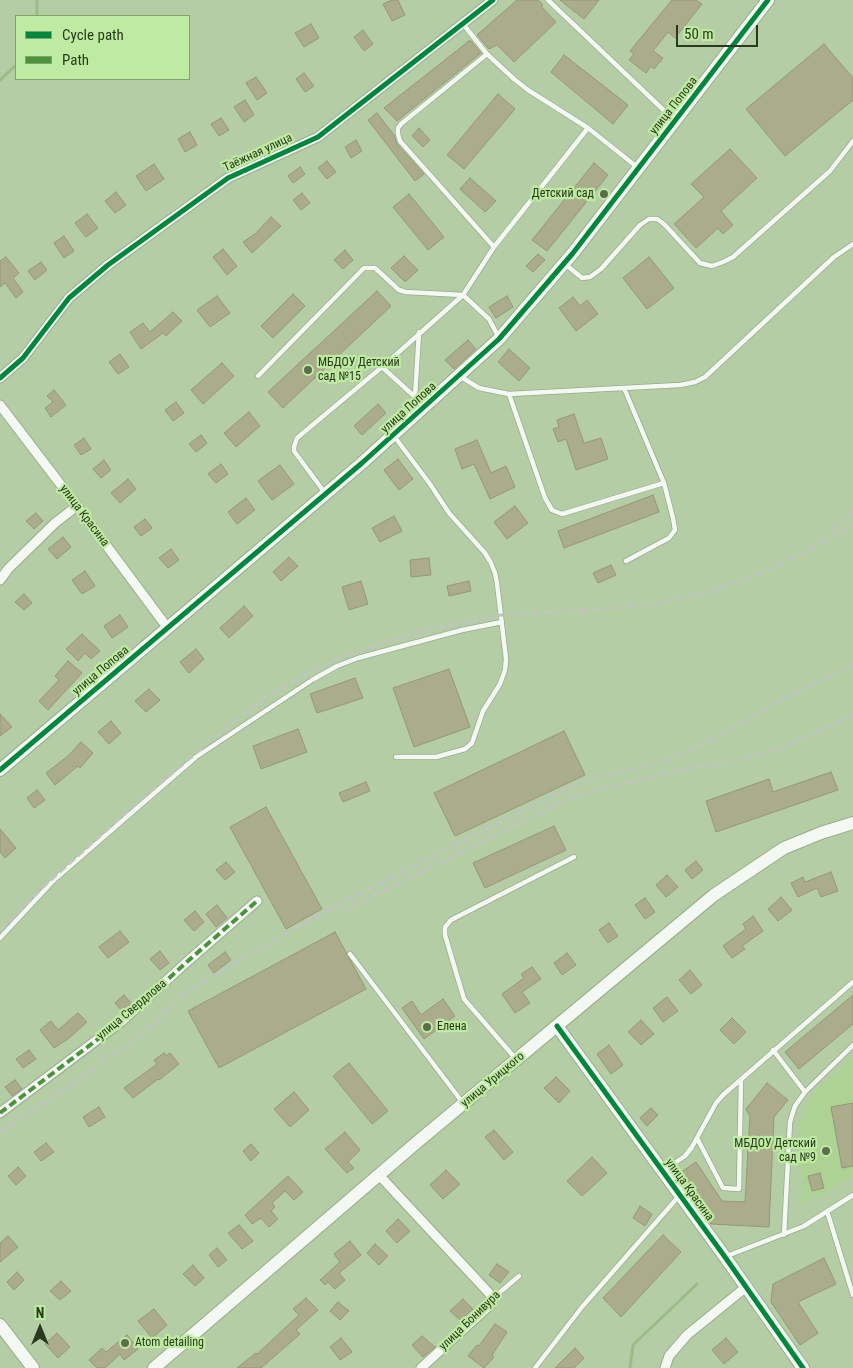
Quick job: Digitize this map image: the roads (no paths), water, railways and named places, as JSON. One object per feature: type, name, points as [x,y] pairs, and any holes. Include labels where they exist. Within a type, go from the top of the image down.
[{"type":"street","name":"Таёжная улица","points":[[0,378],[23,358],[69,298],[108,265],[228,178],[318,136],[493,0]]},
{"type":"street","name":"улица Попова","points":[[0,770],[326,494],[499,339],[564,263],[768,0]]},
{"type":"street","name":"улица Красина","points":[[0,405],[167,628]]},
{"type":"street","points":[[0,580],[8,569],[55,524],[77,506]]},
{"type":"street","name":"улица Урицкого","points":[[154,1368],[379,1175],[714,895],[784,848],[821,832],[853,823]]},
{"type":"street","name":"улица Свердлова","points":[[0,1113],[122,1021],[257,900]]},
{"type":"street","name":"улица Красина","points":[[557,1026],[726,1257],[803,1368]]},
{"type":"street","points":[[379,1175],[489,1293],[492,1299]]},
{"type":"street","points":[[665,1368],[670,1356],[687,1335],[746,1287]]},
{"type":"street","name":"улица Бонивура","points":[[421,1368],[490,1305],[492,1299]]},
{"type":"street","points":[[0,1325],[32,1368]]},
{"type":"lane","points":[[548,0],[674,121]]},
{"type":"lane","points":[[462,24],[487,54],[528,90],[588,128],[638,168]]},
{"type":"lane","points":[[487,54],[401,124],[398,128],[398,134],[400,141],[494,248]]},
{"type":"lane","points":[[326,494],[294,451],[297,438],[382,367],[419,332],[463,295],[494,248],[588,128]]},
{"type":"lane","points":[[564,263],[582,278],[590,277],[601,269],[640,225],[649,220],[657,220],[664,224],[700,263],[712,266],[722,262],[733,257],[830,170],[853,141]]},
{"type":"lane","points":[[459,376],[478,388],[509,394],[680,385],[695,382],[705,377],[834,257],[853,244]]},
{"type":"lane","points":[[258,376],[364,268],[374,268],[399,290],[406,292],[463,295],[489,319],[499,339]]},
{"type":"lane","points":[[417,414],[415,397],[419,332]]},
{"type":"lane","points":[[382,367],[415,397]]},
{"type":"lane","points":[[624,388],[664,483],[675,530],[670,538],[626,561]]},
{"type":"lane","points":[[509,394],[544,498],[552,510],[562,514],[664,483]]},
{"type":"lane","points":[[393,435],[449,513],[485,553],[491,563],[496,573],[506,659],[505,670],[500,684],[483,711],[472,743],[465,749],[436,757],[396,756]]},
{"type":"lane","points":[[0,938],[54,880],[196,757],[312,680],[337,666],[358,658],[462,630],[502,622]]},
{"type":"lane","points":[[517,1060],[464,999],[445,934],[445,927],[451,920],[574,857]]},
{"type":"lane","points":[[350,954],[464,1104]]},
{"type":"lane","points":[[663,1171],[684,1156],[697,1138],[716,1103],[773,1050],[853,982]]},
{"type":"lane","points":[[784,1235],[790,1122],[795,1106],[805,1092],[853,1045]]},
{"type":"lane","points":[[773,1050],[805,1092]]},
{"type":"lane","points":[[697,1138],[723,1188],[739,1189],[741,1079]]},
{"type":"lane","points":[[535,1368],[582,1307],[680,1195]]},
{"type":"lane","points":[[726,1257],[804,1226],[853,1195]]},
{"type":"lane","points":[[828,1210],[853,1295]]},
{"type":"lane","name":"улица Бонивура","points":[[492,1299],[519,1276]]},
{"type":"waterway","points":[[37,0],[37,15]]},
{"type":"waterway","points":[[0,80],[15,66]]},
{"type":"waterway","points":[[630,1368],[633,1345],[697,1284]]},
{"type":"railway","points":[[830,532],[853,511]]},
{"type":"railway","points":[[0,931],[42,888],[129,810],[222,731],[270,694],[316,669],[346,655],[439,627],[501,615],[651,605],[710,592],[752,577],[798,556],[853,525]]},
{"type":"railway","points":[[155,1022],[182,994],[310,920],[446,849],[583,781],[667,760],[702,745],[779,701],[853,665]]},
{"type":"railway","points":[[685,768],[725,763],[782,748],[853,715]]},
{"type":"railway","points":[[341,912],[581,793],[691,768]]},
{"type":"railway","points":[[0,1132],[79,1080],[161,1018]]},
{"type":"place","name":"Детский сад","points":[[604,194]]},
{"type":"place","name":"МБДОУ Детский сад №15","points":[[308,370]]},
{"type":"place","name":"Елена","points":[[427,1027]]},
{"type":"place","name":"МБДОУ Детский сад №9","points":[[826,1151]]},
{"type":"place","name":"Atom detailing","points":[[125,1343]]}]
